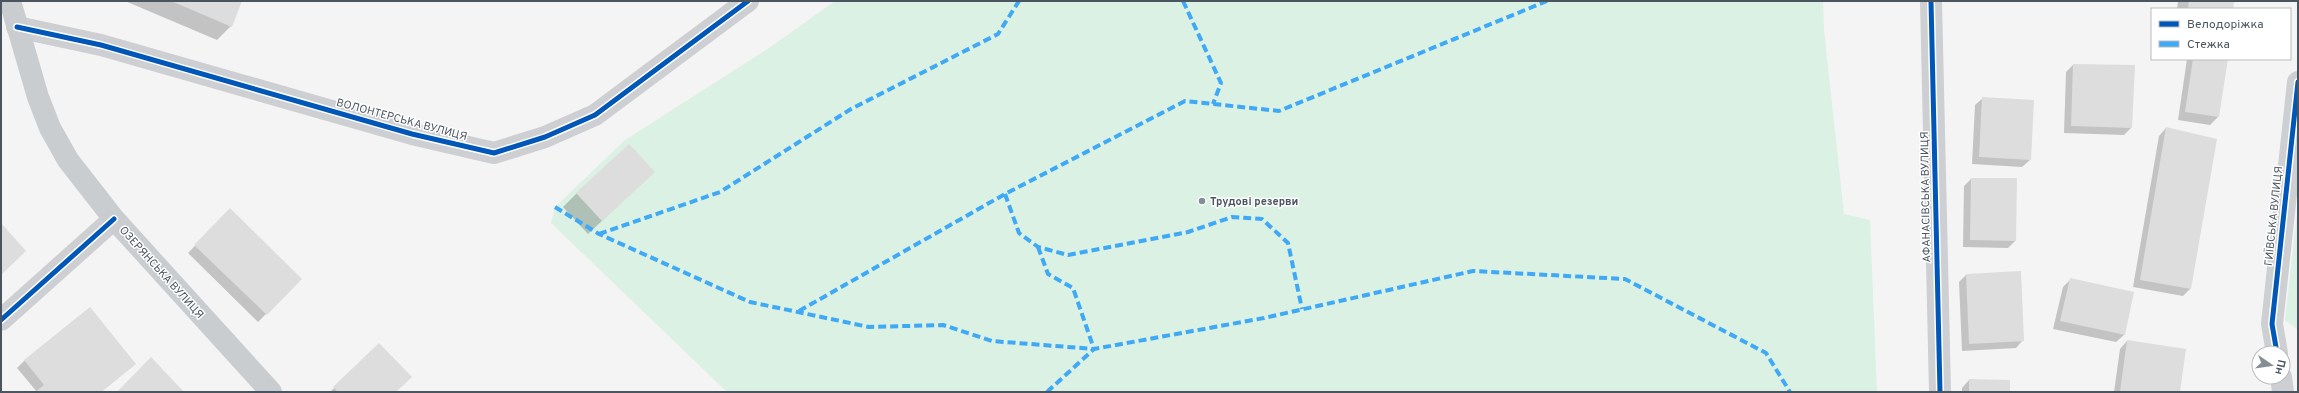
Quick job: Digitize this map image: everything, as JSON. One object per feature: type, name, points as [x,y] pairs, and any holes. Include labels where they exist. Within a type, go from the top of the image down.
[{"type":"main road","points":[[9,25],[10,1]]},
{"type":"main road","name":"ОЗЕРЯНСЬКА ВУЛИЦЯ","points":[[9,25],[50,128],[68,160],[114,219],[271,392]]},
{"type":"street","name":"ВОЛОНТЕРСЬКА ВУЛИЦЯ","points":[[9,25],[101,45],[412,134],[494,153],[545,137],[595,116],[748,1]]},
{"type":"street","name":"АФАНАСІВСЬКА ВУЛИЦЯ","points":[[1931,1],[1940,392]]},
{"type":"street","name":"ГИЇВСЬКА ВУЛИЦЯ","points":[[2276,345],[2272,324],[2298,82]]},
{"type":"street","points":[[1,320],[114,219]]},
{"type":"street","points":[[2296,392],[2298,385]]},
{"type":"green space","name":"Трудові резерви","points":[[835,1],[1823,1],[1824,30],[1844,214],[1870,220],[1877,392],[727,392],[551,223],[555,207],[625,140],[769,48]]},
{"type":"green space","points":[[2298,205],[2298,330],[2285,320]]},
{"type":"building","points":[[171,1],[242,1],[232,27]]},
{"type":"building","points":[[2189,1],[2234,1],[2233,8],[2188,8]]},
{"type":"building","points":[[2193,60],[2228,60],[2219,117],[2185,112]]},
{"type":"building","points":[[2073,64],[2135,65],[2132,128],[2071,126]]},
{"type":"building","points":[[1982,97],[2034,100],[2031,160],[1979,157]]},
{"type":"building","points":[[2166,127],[2217,139],[2191,289],[2140,280]]},
{"type":"building","points":[[629,144],[655,172],[602,221],[576,193]]},
{"type":"building","points":[[1971,178],[2017,178],[2016,241],[1970,240]]},
{"type":"building","points":[[230,208],[302,279],[267,315],[194,245]]},
{"type":"building","points":[[1,223],[26,251],[1,275]]},
{"type":"building","points":[[2021,271],[2024,341],[1969,344],[1966,274]]},
{"type":"building","points":[[2070,278],[2134,292],[2125,335],[2060,321]]},
{"type":"building","points":[[90,307],[136,364],[101,392],[35,392],[44,385],[24,360]]},
{"type":"building","points":[[2127,340],[2186,349],[2180,392],[2120,392]]},
{"type":"building","points":[[379,343],[412,377],[396,392],[338,392],[333,387]]},
{"type":"building","points":[[151,357],[184,392],[117,392]]},
{"type":"building","points":[[1969,379],[2010,380],[2010,392],[1969,392]]},
{"type":"marked path","points":[[599,234],[720,192],[851,109],[998,34],[1019,1]]},
{"type":"marked path","points":[[1183,1],[1221,83],[1213,104]]},
{"type":"marked path","points":[[799,311],[1005,194],[1185,101],[1279,111],[1547,1]]},
{"type":"marked path","points":[[1005,194],[1019,233],[1038,247],[1068,255],[1188,232],[1232,217],[1262,219],[1288,243],[1302,309]]},
{"type":"marked path","points":[[555,207],[599,234],[750,302],[869,327],[943,325],[992,341],[1094,349],[1264,318],[1473,271],[1625,279],[1766,353],[1790,392]]},
{"type":"marked path","points":[[1038,247],[1048,274],[1073,288],[1094,349]]},
{"type":"marked path","points":[[1047,392],[1094,349]]},
{"type":"cycle path","points":[[17,27],[101,45],[412,134],[494,153],[545,137],[595,115],[748,1]]},
{"type":"cycle path","points":[[1931,1],[1940,392]]},
{"type":"cycle path","points":[[2276,345],[2272,324],[2298,82]]},
{"type":"cycle path","points":[[1,320],[114,219]]},
{"type":"place","name":"Трудові резерви","points":[[1202,201]]}]
